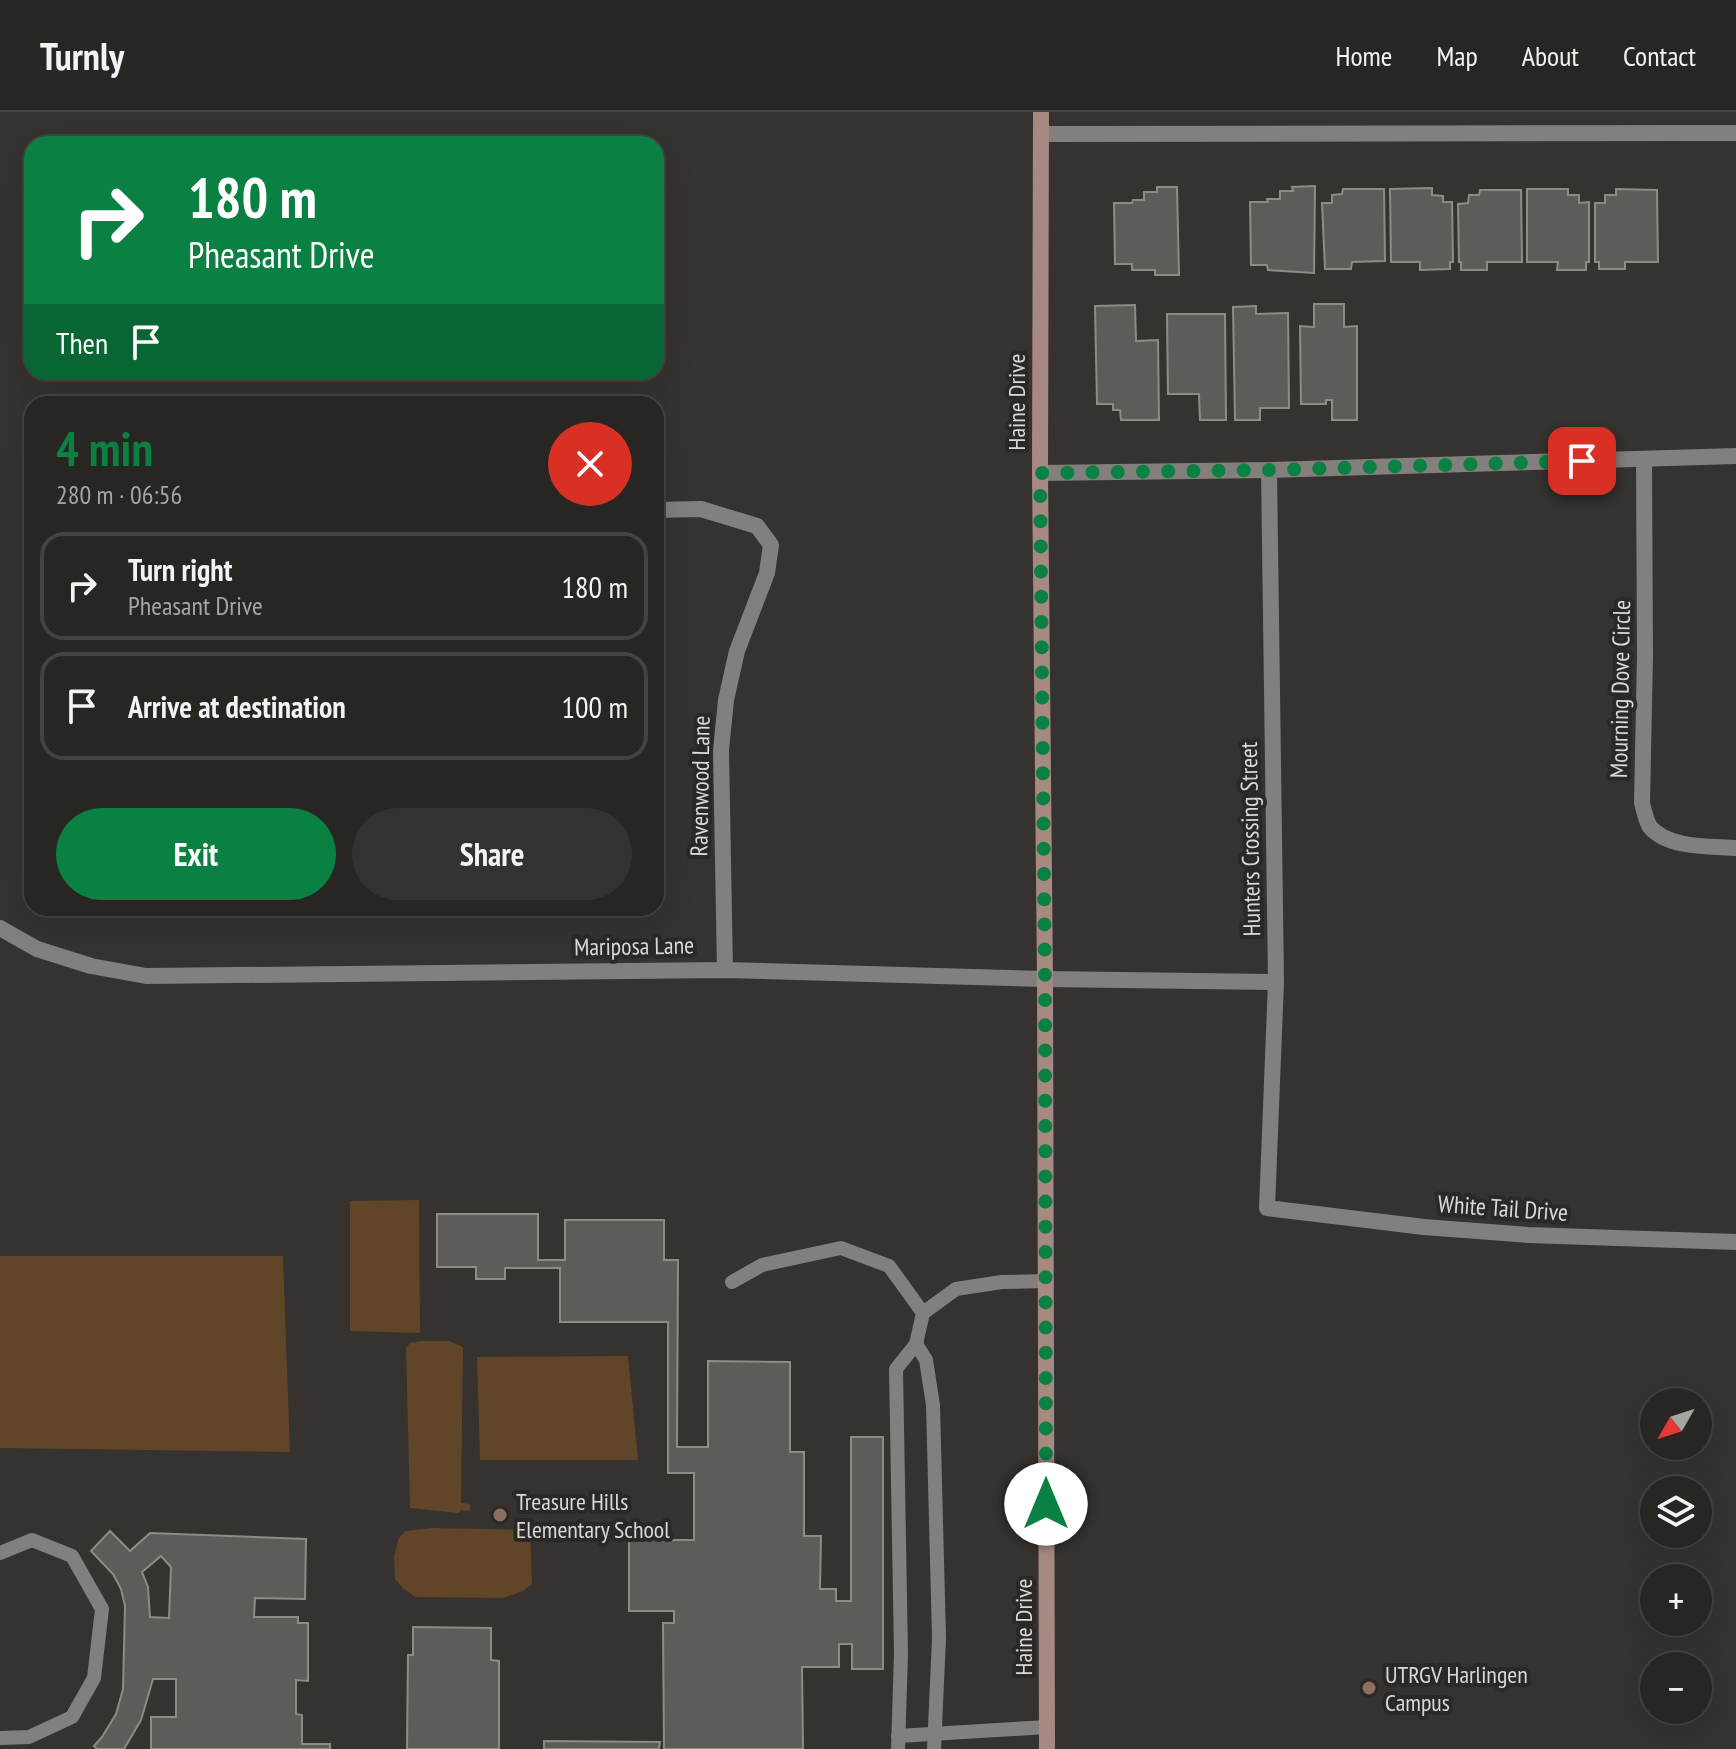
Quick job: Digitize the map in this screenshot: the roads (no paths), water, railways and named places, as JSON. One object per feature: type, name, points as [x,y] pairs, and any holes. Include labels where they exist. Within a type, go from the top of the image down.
[{"type":"street","name":"Haine Drive","points":[[1041,112],[1047,1749]]},
{"type":"street","points":[[1041,134],[1736,133]]},
{"type":"street","points":[[1040,473],[1269,470],[1736,456]]},
{"type":"street","name":"Mourning Dove Circle","points":[[1644,459],[1642,803],[1649,826],[1667,839],[1692,845],[1736,848]]},
{"type":"street","name":"Hunters Crossing Street","points":[[1267,1208],[1276,982],[1269,470]]},
{"type":"street","name":"Ravenwood Lane","points":[[664,510],[701,509],[757,526],[771,545],[767,573],[737,651],[726,700],[721,750],[725,970]]},
{"type":"street","name":"Mariposa Lane","points":[[0,928],[37,949],[91,966],[146,976],[725,970],[1276,982]]},
{"type":"street","name":"White Tail Drive","points":[[1267,1208],[1424,1227],[1528,1235],[1736,1242]]},
{"type":"lane","points":[[732,1282],[762,1265],[841,1248],[889,1266],[923,1313]]},
{"type":"lane","points":[[1046,1281],[1002,1282],[956,1289],[923,1313],[916,1344],[896,1369],[901,1654],[898,1743],[1047,1727]]},
{"type":"lane","points":[[916,1344],[926,1360],[933,1405],[939,1638],[934,1741]]},
{"type":"lane","points":[[0,1553],[32,1540],[72,1556],[102,1609],[94,1678],[72,1717],[29,1737],[0,1738]]},
{"type":"place","name":"Treasure Hills Elementary School","points":[[500,1515]]},
{"type":"place","name":"UTRGV Harlingen Campus","points":[[1369,1688]]}]
